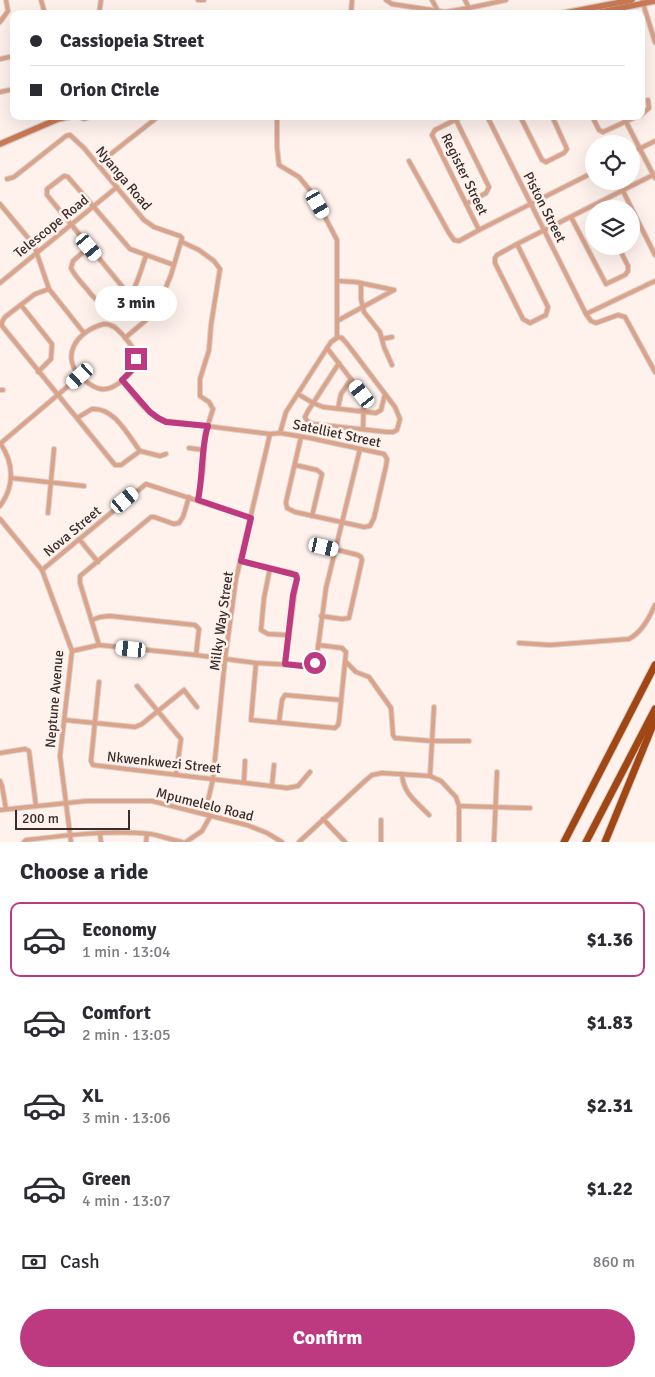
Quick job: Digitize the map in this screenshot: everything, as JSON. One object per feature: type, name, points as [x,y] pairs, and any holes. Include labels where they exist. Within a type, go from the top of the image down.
[{"type":"highway","points":[[563,842],[655,665]]},
{"type":"highway","points":[[586,842],[655,709]]},
{"type":"highway","points":[[605,842],[655,720]]},
{"type":"main road","points":[[581,10],[632,0]]},
{"type":"main road","points":[[608,10],[655,1]]},
{"type":"main road","points":[[0,144],[57,120]]},
{"type":"street","points":[[0,22],[8,11],[6,0]]},
{"type":"street","points":[[198,0],[204,0]]},
{"type":"street","points":[[386,0],[392,4],[431,10]]},
{"type":"street","points":[[465,0],[469,8]]},
{"type":"street","points":[[448,10],[469,8],[506,0]]},
{"type":"street","points":[[643,2],[655,42]]},
{"type":"street","points":[[645,111],[649,108],[648,100]]},
{"type":"street","points":[[98,164],[154,120]]},
{"type":"street","points":[[277,120],[279,165],[298,177],[313,194],[338,240],[337,337],[327,348],[286,412],[280,433]]},
{"type":"street","points":[[456,120],[489,187],[486,193],[466,204]]},
{"type":"street","name":"Register Street","points":[[456,120],[435,130],[432,135],[479,230]]},
{"type":"street","name":"Piston Street","points":[[489,120],[586,314]]},
{"type":"street","points":[[522,120],[540,158],[546,162],[567,150],[554,120]]},
{"type":"street","points":[[594,120],[602,132],[607,132],[630,120]]},
{"type":"street","points":[[626,122],[633,135]]},
{"type":"street","name":"Nyanga Road","points":[[8,179],[14,177],[69,134],[98,164],[144,220],[154,227],[180,236],[182,242],[199,250],[214,261],[220,269],[210,325],[209,350],[200,379],[200,396],[209,402],[213,408],[208,426]]},
{"type":"street","points":[[605,200],[655,176],[640,148],[655,141]]},
{"type":"street","points":[[409,161],[449,233],[454,240],[459,241],[585,177]]},
{"type":"street","points":[[130,296],[48,195],[46,188],[61,177],[67,176],[130,249],[174,265]]},
{"type":"street","name":"Telescope Road","points":[[0,283],[117,187]]},
{"type":"street","points":[[623,191],[655,255]]},
{"type":"street","points":[[0,204],[31,241],[37,252],[48,289],[84,333]]},
{"type":"street","points":[[517,244],[548,308],[546,315],[530,323],[523,319],[494,261],[497,255],[517,244],[544,230],[585,210]]},
{"type":"street","points":[[571,217],[585,244]]},
{"type":"street","points":[[125,338],[157,309],[182,242]]},
{"type":"street","points":[[89,247],[75,259],[71,265],[72,271],[98,302],[104,305],[117,306],[130,296],[146,256]]},
{"type":"street","points":[[591,255],[605,283],[608,284],[625,276],[628,271],[628,266],[622,255]]},
{"type":"street","points":[[337,321],[394,290],[361,283],[338,281]]},
{"type":"street","points":[[655,281],[586,314],[591,321],[596,323],[618,315],[626,317],[655,372]]},
{"type":"street","points":[[361,283],[363,308],[366,316],[378,328],[392,365]]},
{"type":"street","points":[[48,289],[35,294],[5,318],[1,324],[11,339],[116,465],[121,465],[140,450]]},
{"type":"street","points":[[21,305],[52,344],[51,360],[38,372]]},
{"type":"street","points":[[106,324],[114,326],[135,352],[135,367],[122,380],[110,388],[94,387],[80,376],[72,362],[71,352],[74,344],[84,333],[94,327],[106,324]]},
{"type":"street","points":[[337,337],[342,338],[348,345],[395,406],[399,415],[398,428],[392,432],[308,422],[305,417],[339,363]]},
{"type":"street","points":[[382,339],[392,338]]},
{"type":"street","points":[[327,348],[364,396],[363,429]]},
{"type":"street","points":[[0,506],[6,497],[11,478],[9,460],[0,443],[80,376]]},
{"type":"street","points":[[338,408],[341,394],[351,378]]},
{"type":"street","name":"Satelliet Street","points":[[122,380],[150,412],[166,422],[301,436],[386,455],[388,459],[371,526],[366,528],[342,521]]},
{"type":"street","points":[[298,394],[323,407],[380,412],[385,394]]},
{"type":"street","points":[[77,418],[92,409],[107,411],[115,418],[140,450],[160,456],[166,454]]},
{"type":"street","points":[[198,500],[208,426]]},
{"type":"street","name":"Milky Way Street","points":[[205,814],[213,779],[225,658],[236,579],[270,434]]},
{"type":"street","points":[[301,436],[286,506],[290,511],[342,521]]},
{"type":"street","points":[[189,448],[204,450]]},
{"type":"street","points":[[48,513],[54,449]]},
{"type":"street","points":[[72,651],[99,645],[256,663],[312,667],[315,663],[326,588],[360,449]]},
{"type":"street","points":[[295,465],[317,470],[322,474],[312,516]]},
{"type":"street","points":[[11,478],[84,486]]},
{"type":"street","name":"Nova Street","points":[[42,570],[146,484],[251,518]]},
{"type":"street","points":[[99,645],[79,579],[80,576],[152,517],[174,524],[180,523],[189,497]]},
{"type":"street","name":"Neptune Avenue","points":[[0,519],[42,570],[72,651],[60,760],[71,842]]},
{"type":"street","points":[[79,539],[98,562]]},
{"type":"street","points":[[314,544],[361,556],[362,561],[349,618],[321,616]]},
{"type":"street","points":[[241,561],[292,573],[297,577],[285,664]]},
{"type":"street","points":[[270,568],[264,598],[261,629],[264,632],[288,635]]},
{"type":"street","points":[[519,643],[550,646],[629,639],[639,630],[655,605]]},
{"type":"street","points":[[92,620],[114,616],[196,625],[198,629],[196,655]]},
{"type":"street","points":[[256,663],[250,719],[257,722],[279,722],[336,728],[339,721],[346,652],[344,648],[318,645]]},
{"type":"street","points":[[346,662],[356,672],[366,675],[373,682],[392,710],[392,735],[397,738],[432,741],[469,741]]},
{"type":"street","name":"Nkwenkwezi Street","points":[[99,682],[91,761],[93,765],[286,788],[298,786],[310,772]]},
{"type":"street","points":[[137,686],[181,739],[176,774]]},
{"type":"street","points":[[64,720],[95,724],[140,726],[184,690],[197,707]]},
{"type":"street","points":[[279,722],[282,700],[285,695],[341,700]]},
{"type":"street","points":[[430,776],[434,706]]},
{"type":"street","points":[[0,753],[23,749],[29,751],[36,806]]},
{"type":"street","points":[[244,782],[245,761]]},
{"type":"street","points":[[272,786],[274,764]]},
{"type":"street","points":[[494,842],[497,772]]},
{"type":"street","points":[[299,842],[369,777],[378,774],[430,776],[441,781],[456,797],[459,806],[459,842]]},
{"type":"street","points":[[402,774],[402,784],[406,791],[430,815]]},
{"type":"street","points":[[0,781],[6,809]]},
{"type":"street","name":"Mpumelelo Road","points":[[0,810],[93,800],[152,800],[248,825],[282,842]]},
{"type":"street","points":[[459,806],[530,808]]},
{"type":"street","points":[[186,842],[202,831],[211,815]]},
{"type":"street","points":[[323,819],[345,842]]},
{"type":"street","points":[[380,842],[381,820]]},
{"type":"street","points":[[100,834],[100,842]]},
{"type":"street","points":[[25,841],[70,835],[147,834],[182,842]]},
{"type":"street","points":[[146,842],[147,834]]},
{"type":"route","points":[[136,359],[135,367],[122,380],[153,416],[166,422],[208,426],[198,500],[251,518],[241,561],[296,575],[285,664],[312,667],[315,663]]}]
